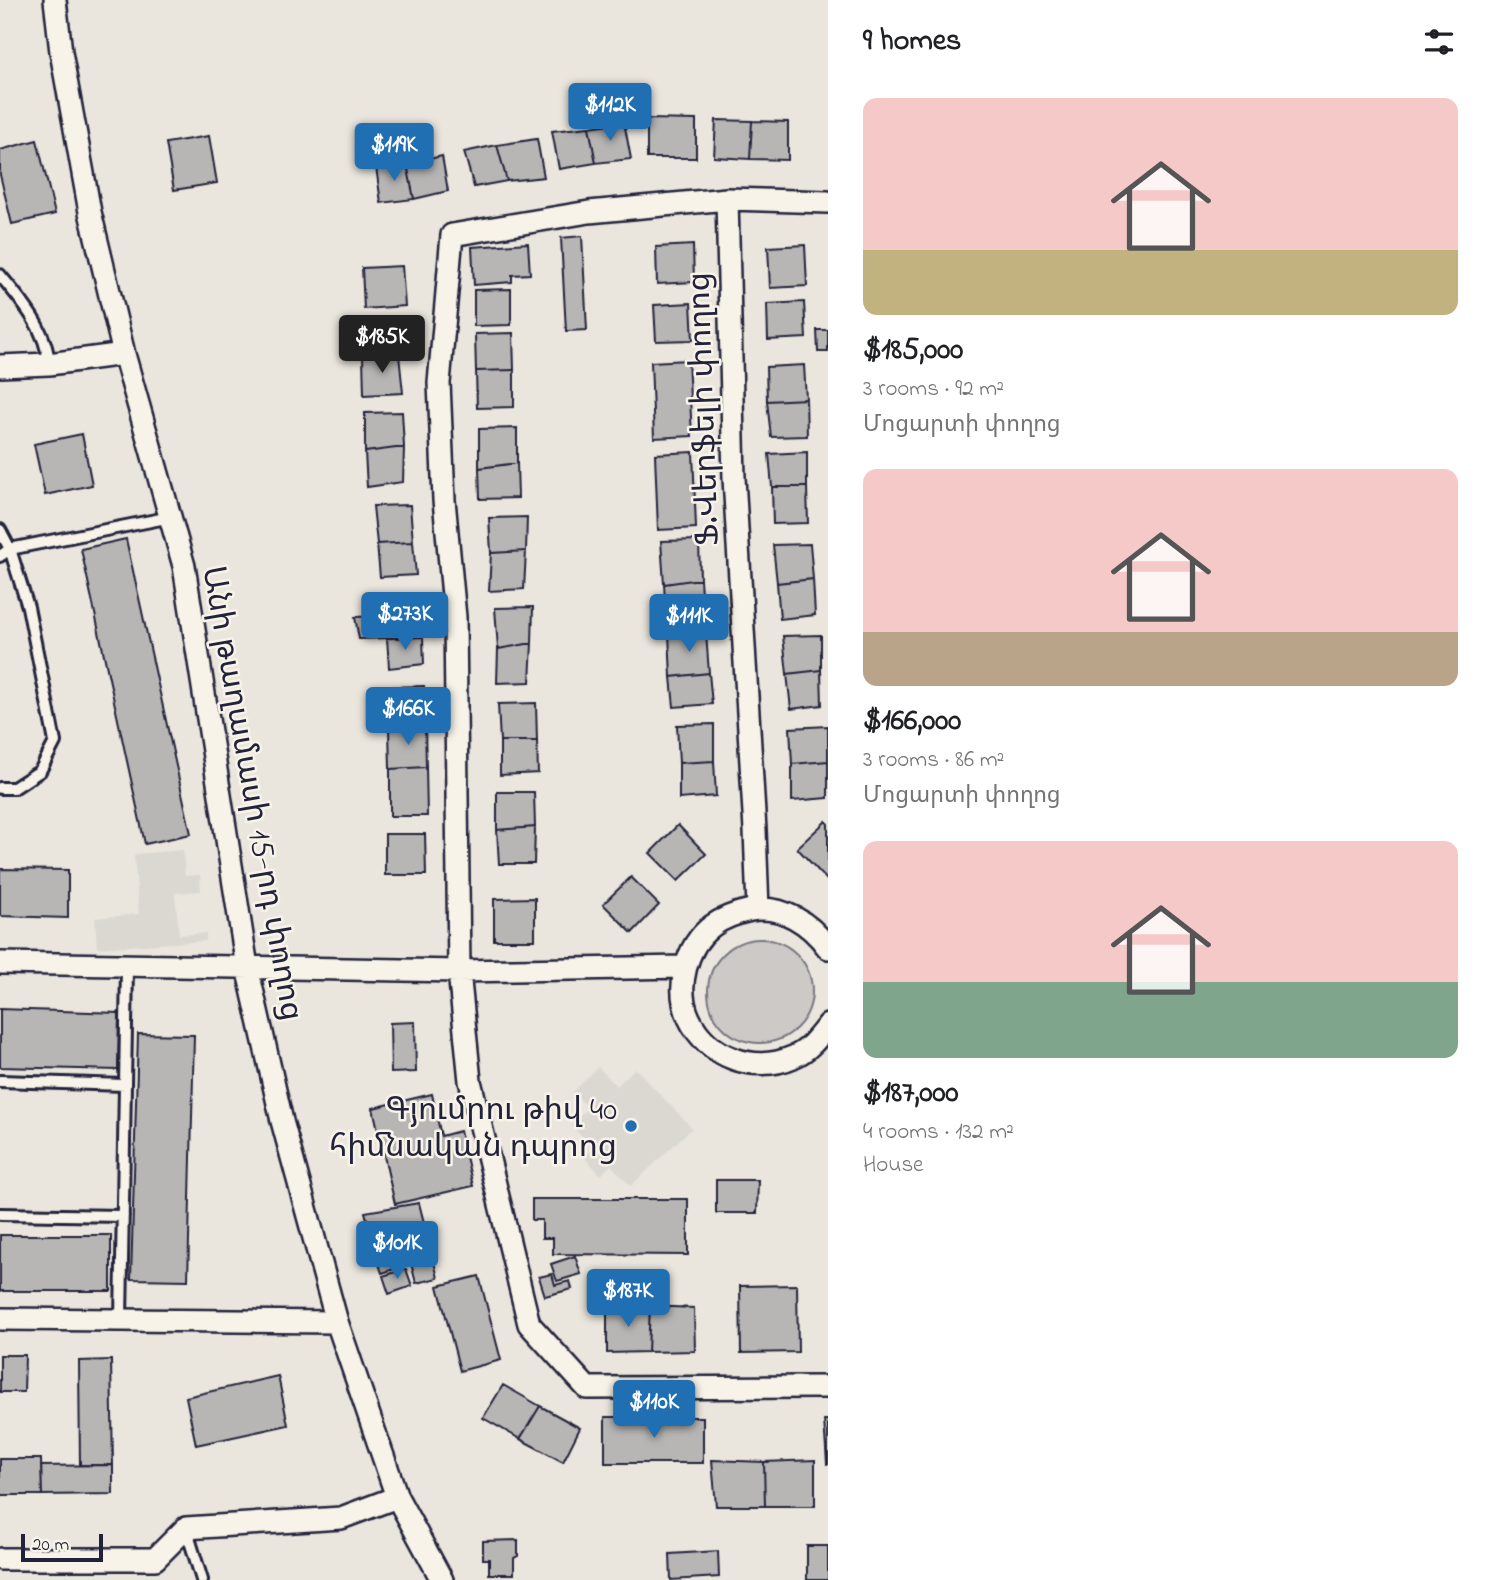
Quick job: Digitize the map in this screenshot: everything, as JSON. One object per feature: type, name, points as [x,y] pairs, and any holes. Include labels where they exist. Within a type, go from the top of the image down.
[{"type":"street","name":"Անի թաղամասի 15-րդ փողոց","points":[[55,0],[61,51],[90,212],[124,354],[184,566],[247,967],[282,1121],[337,1322],[397,1497],[442,1580]]},
{"type":"street","points":[[828,202],[727,200],[589,212],[452,235],[439,383],[444,500],[455,617],[459,971],[470,1081],[529,1324],[587,1388],[828,1387]]},
{"type":"street","name":"Ֆ.Վերֆելի փողոց","points":[[727,200],[734,478],[758,909]]},
{"type":"street","points":[[0,366],[49,364],[124,354]]},
{"type":"street","points":[[828,948],[818,934],[801,920],[780,911],[758,909],[733,914],[712,926],[695,944],[685,967],[683,992],[688,1017],[702,1038],[721,1054],[745,1063],[770,1064],[794,1057],[815,1043],[828,1025]]},
{"type":"street","points":[[0,963],[459,971],[685,967]]},
{"type":"street","points":[[0,1319],[337,1322]]},
{"type":"street","points":[[0,1559],[155,1559],[186,1528],[341,1518],[397,1497]]},
{"type":"lane","points":[[0,275],[27,307],[48,352],[49,364]]},
{"type":"lane","points":[[0,556],[10,549],[171,517]]},
{"type":"lane","points":[[0,530],[10,549],[28,607],[55,742],[40,771],[14,788],[0,788]]},
{"type":"lane","points":[[121,1320],[127,967]]},
{"type":"lane","points":[[0,1081],[125,1085]]},
{"type":"lane","points":[[0,1214],[123,1216]]},
{"type":"lane","points":[[186,1528],[202,1580]]},
{"type":"shaded area","points":[[183,850],[185,876],[200,875],[201,891],[175,893],[179,935],[206,933],[206,941],[97,948],[95,918],[139,914],[134,854]]},
{"type":"shaded area","points":[[760,939],[780,943],[797,954],[808,971],[812,991],[808,1011],[797,1028],[780,1039],[760,1043],[740,1039],[723,1028],[712,1011],[708,991],[712,971],[723,954],[740,943]]},
{"type":"shaded area","name":"Գյումրու թիվ 40 հիմնական դպրոց","points":[[598,1067],[617,1086],[635,1068],[692,1128],[631,1186],[611,1165],[601,1175],[584,1157],[593,1148],[571,1125],[588,1108],[573,1092]]},
{"type":"building","points":[[647,119],[696,120],[696,158],[647,158]]},
{"type":"building","points":[[716,120],[752,121],[750,159],[714,157]]},
{"type":"building","points":[[752,121],[788,122],[788,160],[750,159]]},
{"type":"building","points":[[624,122],[631,159],[596,163],[589,127]]},
{"type":"building","points":[[589,127],[596,163],[559,169],[552,131]]},
{"type":"building","points":[[209,136],[217,183],[174,190],[166,143]]},
{"type":"building","points":[[537,139],[544,177],[507,181],[497,145]]},
{"type":"building","points":[[37,140],[55,214],[12,224],[0,175],[0,150]]},
{"type":"building","points":[[497,145],[507,181],[474,187],[464,152]]},
{"type":"building","points":[[442,156],[448,191],[414,199],[407,164]]},
{"type":"building","points":[[407,164],[414,199],[381,203],[376,167]]},
{"type":"building","points":[[582,236],[587,330],[566,331],[561,238]]},
{"type":"building","points":[[528,243],[530,274],[512,275],[512,282],[474,285],[472,247]]},
{"type":"building","points":[[693,245],[694,282],[657,284],[656,247]]},
{"type":"building","points":[[805,245],[807,286],[770,288],[768,247]]},
{"type":"building","points":[[402,266],[405,306],[364,309],[362,268]]},
{"type":"building","points":[[511,289],[511,325],[474,326],[474,290]]},
{"type":"building","points":[[804,302],[806,338],[768,340],[767,304]]},
{"type":"building","points":[[691,303],[693,340],[656,341],[654,305]]},
{"type":"building","points":[[400,320],[399,355],[363,356],[362,321]]},
{"type":"building","points":[[817,330],[828,330],[828,352],[818,352]]},
{"type":"building","points":[[513,333],[514,370],[476,371],[475,334]]},
{"type":"building","points":[[399,355],[403,393],[364,395],[363,356]]},
{"type":"building","points":[[688,360],[692,436],[654,438],[651,362]]},
{"type":"building","points":[[804,365],[806,399],[767,401],[766,367]]},
{"type":"building","points":[[514,370],[514,407],[477,408],[476,371]]},
{"type":"building","points":[[806,399],[807,436],[771,437],[767,401]]},
{"type":"building","points":[[402,412],[404,447],[365,452],[365,413]]},
{"type":"building","points":[[517,428],[517,463],[479,468],[479,429]]},
{"type":"building","points":[[82,434],[92,485],[45,495],[34,444]]},
{"type":"building","points":[[404,447],[403,482],[367,487],[365,452]]},
{"type":"building","points":[[693,452],[696,528],[658,530],[655,454]]},
{"type":"building","points":[[807,452],[807,487],[772,487],[769,454]]},
{"type":"building","points":[[517,463],[518,498],[480,499],[479,468]]},
{"type":"building","points":[[772,487],[807,487],[808,523],[773,524]]},
{"type":"building","points":[[410,505],[413,542],[377,544],[373,506]]},
{"type":"building","points":[[527,517],[526,551],[491,553],[489,518]]},
{"type":"building","points":[[126,539],[191,834],[145,844],[81,549]]},
{"type":"building","points":[[699,540],[700,579],[664,584],[661,541]]},
{"type":"building","points":[[413,542],[416,575],[380,577],[377,544]]},
{"type":"building","points":[[810,544],[813,579],[777,583],[773,545]]},
{"type":"building","points":[[526,551],[524,589],[489,591],[491,553]]},
{"type":"building","points":[[700,579],[702,609],[666,615],[664,584]]},
{"type":"building","points":[[813,579],[815,615],[780,619],[777,583]]},
{"type":"building","points":[[382,597],[420,597],[423,637],[359,639],[355,617],[383,616]]},
{"type":"building","points":[[533,607],[532,643],[498,649],[495,608]]},
{"type":"building","points":[[706,633],[709,673],[671,677],[669,634]]},
{"type":"building","points":[[821,635],[821,670],[787,674],[783,636]]},
{"type":"building","points":[[423,637],[424,664],[389,668],[387,638]]},
{"type":"building","points":[[532,643],[530,682],[497,683],[498,649]]},
{"type":"building","points":[[821,670],[822,705],[791,709],[787,674]]},
{"type":"building","points":[[709,673],[712,704],[674,707],[671,677]]},
{"type":"building","points":[[424,686],[425,725],[389,728],[386,687]]},
{"type":"building","points":[[536,703],[537,741],[500,741],[498,704]]},
{"type":"building","points":[[714,724],[714,761],[679,763],[677,725]]},
{"type":"building","points":[[425,725],[426,767],[390,769],[389,728]]},
{"type":"building","points":[[828,726],[828,761],[792,764],[790,728]]},
{"type":"building","points":[[500,741],[537,741],[538,773],[500,775]]},
{"type":"building","points":[[714,761],[716,796],[679,799],[679,763]]},
{"type":"building","points":[[828,761],[828,798],[792,801],[792,764]]},
{"type":"building","points":[[426,767],[427,816],[390,816],[390,769]]},
{"type":"building","points":[[497,792],[534,792],[535,827],[497,830]]},
{"type":"building","points":[[826,821],[828,824],[828,881],[797,848]]},
{"type":"building","points":[[678,825],[706,854],[678,881],[650,853]]},
{"type":"building","points":[[535,827],[534,864],[499,864],[497,830]]},
{"type":"building","points":[[385,834],[425,834],[426,875],[385,875]]},
{"type":"building","points":[[0,869],[68,870],[68,918],[0,916]]},
{"type":"building","points":[[631,877],[659,905],[632,933],[603,904]]},
{"type":"building","points":[[535,898],[535,940],[494,940],[494,899]]},
{"type":"building","points":[[0,1009],[119,1013],[118,1070],[0,1067]]},
{"type":"building","points":[[415,1022],[416,1072],[391,1073],[390,1023]]},
{"type":"building","points":[[138,1034],[194,1035],[188,1280],[131,1279]]},
{"type":"building","points":[[432,1094],[441,1136],[460,1131],[473,1186],[395,1204],[373,1108]]},
{"type":"building","points":[[716,1180],[758,1180],[757,1213],[716,1213]]},
{"type":"building","points":[[532,1199],[688,1199],[688,1255],[553,1254],[553,1238],[542,1238],[542,1220],[532,1220]]},
{"type":"building","points":[[419,1203],[438,1278],[416,1283],[402,1228],[371,1233],[365,1212]]},
{"type":"building","points":[[394,1231],[397,1243],[375,1249],[372,1238]]},
{"type":"building","points":[[0,1235],[111,1235],[111,1291],[0,1291]]},
{"type":"building","points":[[399,1245],[404,1266],[382,1273],[375,1252]]},
{"type":"building","points":[[575,1256],[581,1274],[557,1281],[551,1264]]},
{"type":"building","points":[[406,1269],[412,1286],[389,1294],[383,1276]]},
{"type":"building","points":[[552,1274],[555,1285],[570,1281],[572,1289],[545,1296],[539,1277]]},
{"type":"building","points":[[479,1276],[501,1360],[460,1371],[438,1286]]},
{"type":"building","points":[[797,1285],[798,1352],[741,1353],[740,1286]]},
{"type":"building","points":[[607,1306],[650,1306],[648,1352],[607,1353]]},
{"type":"building","points":[[650,1306],[694,1308],[695,1351],[648,1352]]},
{"type":"building","points":[[0,1355],[25,1355],[24,1392],[0,1392]]},
{"type":"building","points":[[111,1360],[113,1465],[80,1465],[79,1361]]},
{"type":"building","points":[[278,1376],[288,1425],[196,1445],[186,1397]]},
{"type":"building","points":[[503,1385],[540,1406],[520,1439],[483,1418]]},
{"type":"building","points":[[540,1406],[580,1428],[563,1462],[520,1439]]},
{"type":"building","points":[[605,1417],[703,1417],[703,1463],[605,1463]]},
{"type":"building","points":[[824,1420],[828,1420],[828,1464],[827,1464]]},
{"type":"building","points":[[0,1459],[41,1459],[42,1495],[0,1495]]},
{"type":"building","points":[[712,1460],[764,1462],[765,1506],[716,1506]]},
{"type":"building","points":[[815,1460],[815,1506],[765,1506],[764,1462]]},
{"type":"building","points":[[113,1465],[113,1494],[42,1495],[41,1466]]},
{"type":"building","points":[[518,1540],[514,1574],[489,1574],[489,1559],[483,1559],[483,1541]]},
{"type":"building","points":[[807,1546],[828,1546],[828,1580],[807,1580]]},
{"type":"building","points":[[718,1551],[719,1577],[671,1580],[670,1554]]},
{"type":"place","name":"Գյումրու թիվ 40 հիմնական դպրոց","points":[[631,1126]]}]
